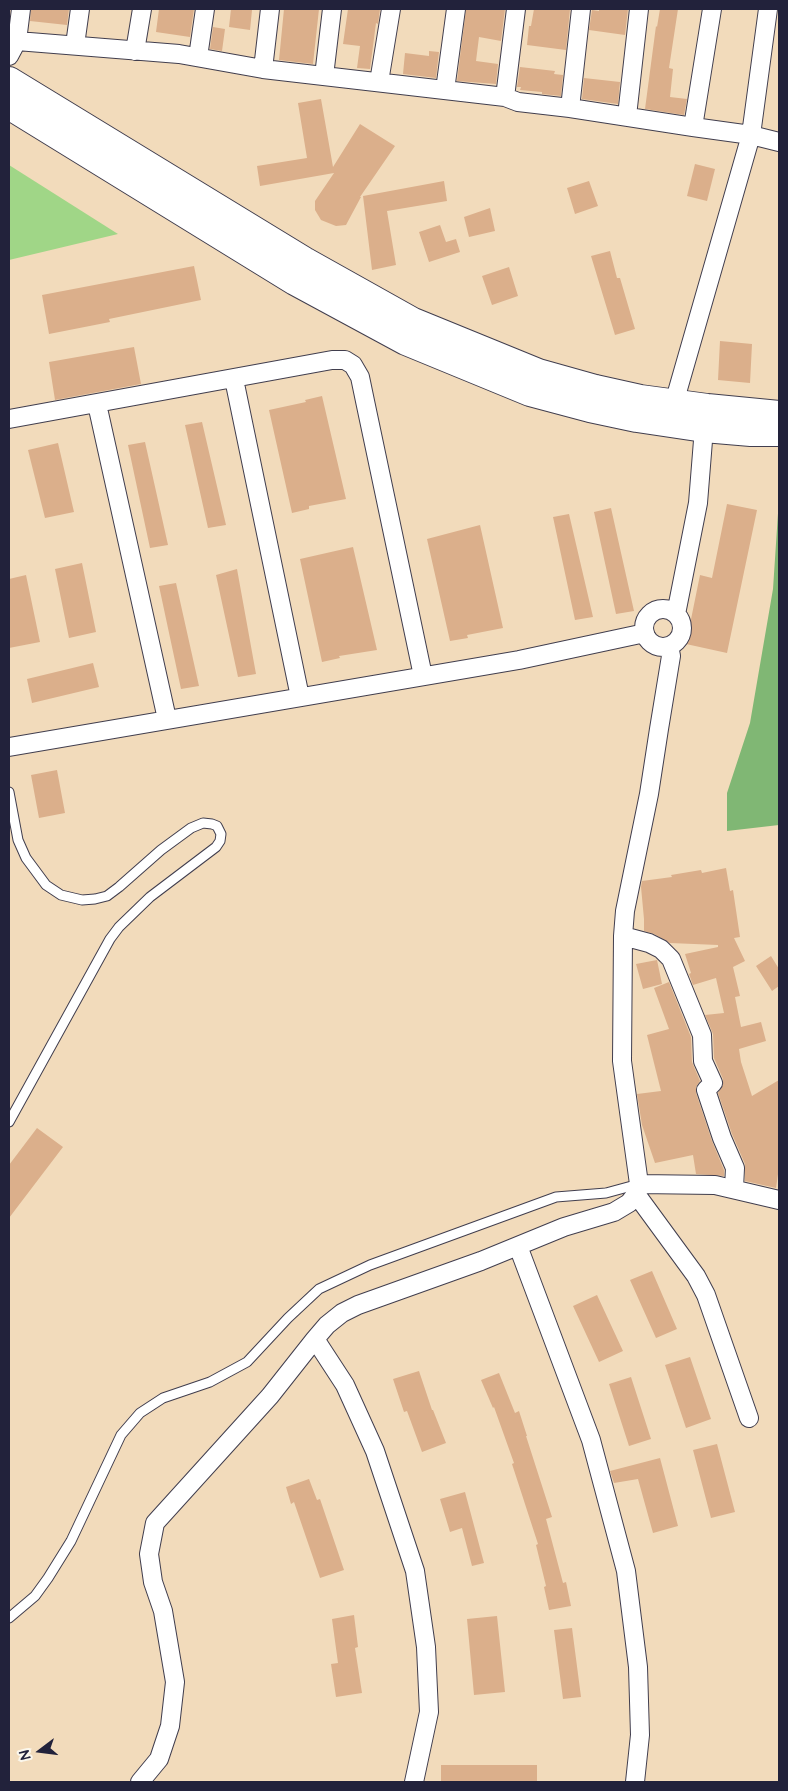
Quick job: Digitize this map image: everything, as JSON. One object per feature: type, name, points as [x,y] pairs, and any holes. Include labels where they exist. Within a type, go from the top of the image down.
[{"type":"highway","points":[[9,81],[304,261],[413,322],[538,373],[595,389],[640,399],[707,408],[779,414]]},
{"type":"highway","points":[[9,105],[295,281],[406,341],[530,392],[590,408],[637,418],[704,428],[779,432]]},
{"type":"street","points":[[21,9],[13,48],[75,45],[179,54],[263,68],[505,97],[518,102],[751,135],[779,142]]},
{"type":"street","points":[[75,45],[80,9]]},
{"type":"street","points":[[135,51],[142,9]]},
{"type":"street","points":[[198,57],[206,9]]},
{"type":"street","points":[[263,68],[270,9]]},
{"type":"street","points":[[324,76],[332,9]]},
{"type":"street","points":[[379,82],[391,9]]},
{"type":"street","points":[[445,90],[456,9]]},
{"type":"street","points":[[505,97],[516,9]]},
{"type":"street","points":[[570,108],[581,9]]},
{"type":"street","points":[[627,116],[639,9]]},
{"type":"street","points":[[693,127],[712,9]]},
{"type":"street","points":[[674,403],[751,135],[768,9]]},
{"type":"street","points":[[9,419],[332,360],[345,360],[353,365],[360,377],[423,676]]},
{"type":"street","points":[[234,379],[300,697]]},
{"type":"street","points":[[97,404],[167,719]]},
{"type":"street","points":[[676,614],[664,609],[652,613],[645,624],[645,633],[650,642],[656,646],[669,646],[679,639],[682,633],[682,626],[676,614],[698,504],[704,428]]},
{"type":"street","points":[[9,747],[519,660],[645,633]]},
{"type":"street","points":[[669,646],[671,656],[649,794],[625,911],[622,1061],[638,1189],[696,1276],[706,1295],[749,1418]]},
{"type":"street","points":[[623,936],[649,943],[661,949],[671,959],[702,1035],[703,1060],[713,1083],[706,1090],[722,1138],[735,1168],[734,1188]]},
{"type":"street","points":[[638,1189],[714,1185],[734,1188],[779,1200]]},
{"type":"street","points":[[140,1782],[159,1759],[170,1726],[175,1682],[163,1611],[153,1582],[149,1554],[155,1523],[270,1396],[327,1325],[342,1313],[358,1305],[400,1291],[564,1227],[614,1212],[629,1203],[638,1189]]},
{"type":"street","points":[[518,1246],[591,1440],[626,1571],[638,1667],[640,1735],[635,1782]]},
{"type":"street","points":[[315,1339],[345,1385],[375,1451],[415,1571],[426,1647],[429,1712],[414,1782]]},
{"type":"lane","points":[[9,792],[18,840],[26,858],[46,885],[61,894],[82,900],[107,896],[119,888],[161,850],[191,828],[203,823],[212,824],[217,826],[221,834],[220,841],[216,847],[150,897],[119,927],[110,939],[9,1122]]},
{"type":"lane","points":[[9,1618],[35,1596],[48,1578],[71,1541],[121,1434],[140,1413],[163,1398],[210,1382],[247,1362],[288,1318],[319,1289],[370,1265],[556,1197],[638,1189]]},
{"type":"green space","points":[[9,165],[118,234],[9,260]]},
{"type":"green space","points":[[779,498],[779,825],[727,831],[727,793],[750,723],[773,589]]},
{"type":"building","points":[[31,9],[69,9],[67,25],[30,21]]},
{"type":"building","points":[[159,9],[194,9],[190,37],[156,32]]},
{"type":"building","points":[[231,9],[252,10],[250,30],[229,27]]},
{"type":"building","points":[[284,9],[319,9],[313,64],[279,60]]},
{"type":"building","points":[[348,9],[380,9],[378,24],[376,23],[370,69],[357,68],[360,46],[343,44]]},
{"type":"building","points":[[466,9],[505,9],[501,41],[479,37],[476,61],[498,64],[496,84],[457,81]]},
{"type":"building","points":[[534,9],[570,9],[566,50],[527,45],[529,26],[531,26]]},
{"type":"building","points":[[599,9],[628,9],[625,35],[589,30],[592,10],[599,11]]},
{"type":"building","points":[[660,9],[678,9],[669,68],[673,69],[670,97],[687,99],[684,115],[645,109]]},
{"type":"building","points":[[213,27],[225,29],[222,51],[210,49]]},
{"type":"building","points":[[429,51],[439,52],[436,78],[403,74],[405,53],[429,56]]},
{"type":"building","points":[[520,67],[555,71],[554,74],[563,75],[561,96],[520,90],[521,87],[517,87]]},
{"type":"building","points":[[584,78],[620,82],[618,104],[582,99]]},
{"type":"building","points":[[321,99],[333,167],[360,124],[395,146],[360,197],[346,225],[336,226],[321,220],[315,210],[315,201],[334,173],[260,186],[257,166],[307,158],[298,103]]},
{"type":"building","points":[[695,164],[715,169],[707,201],[687,196]]},
{"type":"building","points":[[444,181],[447,201],[387,211],[396,265],[372,270],[363,196]]},
{"type":"building","points":[[589,181],[598,206],[575,214],[567,188]]},
{"type":"building","points":[[490,208],[495,231],[469,237],[464,217]]},
{"type":"building","points":[[440,225],[446,242],[456,239],[460,252],[429,262],[419,232]]},
{"type":"building","points":[[610,251],[617,278],[620,278],[635,329],[615,335],[591,256]]},
{"type":"building","points":[[194,266],[201,300],[109,319],[110,322],[49,334],[42,295]]},
{"type":"building","points":[[509,267],[518,296],[492,305],[482,276]]},
{"type":"building","points":[[720,341],[752,344],[750,383],[718,380]]},
{"type":"building","points":[[134,347],[141,384],[55,400],[49,362]]},
{"type":"building","points":[[322,396],[346,499],[309,506],[309,509],[292,513],[269,410],[306,402],[305,400]]},
{"type":"building","points":[[202,422],[226,525],[208,528],[185,425]]},
{"type":"building","points":[[145,442],[168,545],[150,548],[128,445]]},
{"type":"building","points":[[58,443],[74,512],[45,518],[28,450]]},
{"type":"building","points":[[727,504],[757,510],[727,653],[686,644],[700,575],[712,578]]},
{"type":"building","points":[[611,508],[634,611],[616,614],[594,512]]},
{"type":"building","points":[[569,514],[593,617],[575,620],[553,517]]},
{"type":"building","points":[[480,525],[503,628],[467,635],[468,638],[450,641],[427,539]]},
{"type":"building","points":[[353,547],[377,650],[339,656],[340,658],[322,662],[300,559]]},
{"type":"building","points":[[82,563],[96,632],[69,638],[55,569]]},
{"type":"building","points":[[237,569],[256,674],[238,677],[216,575]]},
{"type":"building","points":[[26,575],[40,642],[9,648],[9,579]]},
{"type":"building","points":[[176,583],[199,686],[181,689],[159,586]]},
{"type":"building","points":[[93,663],[99,687],[32,703],[27,679]]},
{"type":"building","points":[[57,770],[65,813],[39,818],[31,775]]},
{"type":"building","points":[[726,868],[730,891],[733,890],[740,937],[734,938],[745,961],[733,967],[740,996],[735,997],[741,1027],[761,1022],[766,1041],[739,1049],[741,1062],[752,1096],[779,1080],[779,1167],[776,1188],[745,1181],[745,1164],[718,1093],[723,1085],[723,1079],[714,1058],[713,1034],[705,1015],[724,1013],[716,978],[693,985],[689,974],[691,973],[685,954],[718,947],[718,945],[670,943],[644,931],[642,881],[672,877],[671,875],[701,870],[702,873]]},
{"type":"building","points":[[771,956],[779,969],[779,986],[772,991],[756,966]]},
{"type":"building","points":[[657,960],[662,984],[643,989],[636,964]]},
{"type":"building","points":[[669,982],[691,1037],[692,1062],[700,1081],[696,1087],[696,1093],[724,1170],[724,1176],[696,1174],[693,1155],[655,1163],[642,1125],[637,1094],[661,1091],[647,1035],[669,1029],[654,988]]},
{"type":"building","points":[[37,1128],[63,1147],[9,1218],[9,1165]]},
{"type":"building","points":[[652,1271],[677,1329],[656,1338],[630,1280]]},
{"type":"building","points":[[597,1295],[623,1351],[599,1362],[573,1306]]},
{"type":"building","points":[[690,1357],[711,1419],[686,1428],[665,1365]]},
{"type":"building","points":[[419,1371],[432,1410],[446,1443],[422,1452],[407,1411],[404,1412],[393,1379]]},
{"type":"building","points":[[499,1373],[515,1413],[519,1411],[527,1436],[552,1517],[546,1519],[563,1583],[566,1582],[571,1606],[549,1610],[544,1587],[546,1586],[536,1545],[538,1544],[512,1464],[514,1463],[494,1407],[481,1380]]},
{"type":"building","points":[[631,1377],[651,1439],[629,1446],[609,1384]]},
{"type":"building","points":[[717,1444],[735,1512],[711,1518],[693,1450]]},
{"type":"building","points":[[660,1458],[678,1526],[653,1533],[638,1479],[614,1483],[610,1471]]},
{"type":"building","points":[[309,1479],[317,1500],[320,1499],[344,1570],[320,1578],[294,1502],[291,1504],[286,1487]]},
{"type":"building","points":[[465,1492],[484,1563],[472,1566],[462,1528],[450,1532],[440,1499]]},
{"type":"building","points":[[354,1615],[358,1647],[355,1648],[362,1693],[336,1697],[331,1664],[338,1663],[332,1619]]},
{"type":"building","points":[[497,1616],[505,1692],[474,1695],[467,1619]]},
{"type":"building","points":[[572,1628],[581,1697],[563,1699],[554,1630]]},
{"type":"building","points":[[441,1765],[537,1765],[537,1782],[441,1782]]}]
